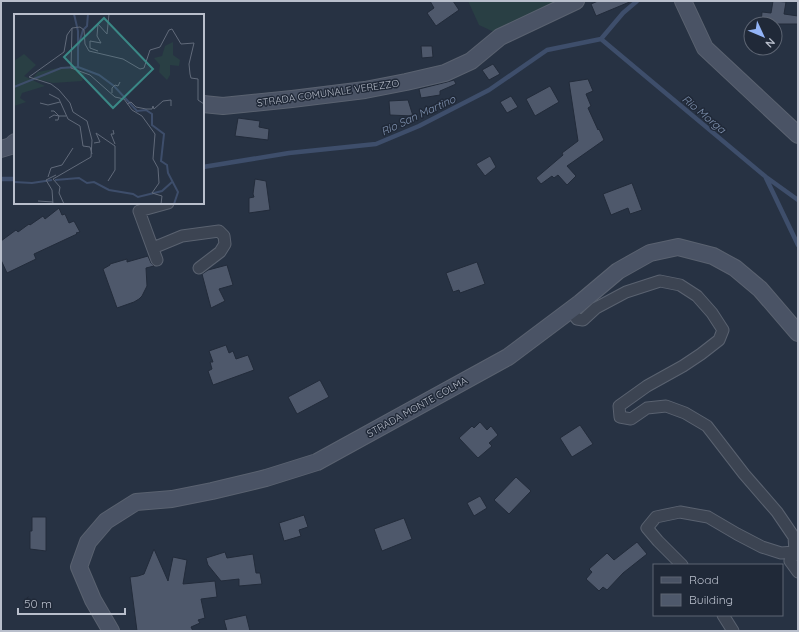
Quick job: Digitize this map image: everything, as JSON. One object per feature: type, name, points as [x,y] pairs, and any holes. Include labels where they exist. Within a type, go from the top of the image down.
[{"type":"street","name":"STRADA COMUNALE VEREZZO","points":[[204,104],[223,106],[365,90],[445,73],[472,61],[500,37],[576,1]]},
{"type":"street","points":[[683,1],[705,48],[798,136]]},
{"type":"street","points":[[1,149],[14,143]]},
{"type":"street","points":[[157,260],[139,211],[164,204]]},
{"type":"street","points":[[153,248],[182,236],[219,231],[224,236],[225,244],[220,252],[199,268]]},
{"type":"street","name":"STRADA MONTE COLMA","points":[[111,631],[93,600],[79,567],[88,542],[106,521],[136,502],[172,499],[212,491],[266,478],[317,462],[508,357],[571,311],[618,271],[650,254],[678,247],[713,256],[735,268],[760,288],[798,333]]},
{"type":"street","points":[[571,311],[577,319],[583,320],[596,308],[626,292],[660,281],[680,285],[698,296],[712,312],[722,330],[719,340],[683,366],[647,386],[619,406],[620,417],[631,419],[647,408],[666,406],[684,413],[707,426],[744,474],[777,512],[794,537],[794,552],[790,561],[798,572]]},
{"type":"street","points":[[681,564],[647,528],[656,517],[680,512],[708,517],[762,547],[781,553],[794,552]]},
{"type":"street","points":[[724,616],[733,631]]},
{"type":"green space","points":[[468,1],[562,1],[494,32],[479,25]]},
{"type":"building","points":[[430,1],[453,1],[459,10],[436,26],[427,13],[434,8]]},
{"type":"building","points":[[598,1],[632,1],[596,16],[591,4]]},
{"type":"building","points":[[773,1],[786,2],[784,14],[798,16],[798,24],[783,24],[783,16],[762,16],[762,12],[771,13]]},
{"type":"building","points":[[421,46],[432,46],[433,57],[422,58]]},
{"type":"building","points":[[493,64],[500,74],[489,80],[482,70]]},
{"type":"building","points":[[588,79],[593,91],[586,94],[591,106],[588,108],[604,140],[567,166],[576,176],[567,185],[558,175],[554,178],[552,176],[541,184],[536,178],[563,155],[562,153],[578,141],[569,82]]},
{"type":"building","points":[[454,80],[456,84],[440,91],[440,95],[421,98],[419,89]]},
{"type":"building","points":[[550,86],[559,102],[535,116],[526,99]]},
{"type":"building","points":[[511,96],[518,107],[507,113],[500,102]]},
{"type":"building","points":[[408,100],[413,116],[390,115],[389,101]]},
{"type":"building","points":[[238,118],[260,121],[259,127],[269,129],[268,140],[235,136]]},
{"type":"building","points":[[490,156],[496,167],[485,176],[476,164]]},
{"type":"building","points":[[255,179],[266,181],[270,210],[249,213],[249,198],[254,197]]},
{"type":"building","points":[[632,183],[642,210],[630,214],[628,208],[611,215],[603,194]]},
{"type":"building","points":[[59,208],[62,215],[65,214],[69,223],[74,221],[80,232],[34,254],[36,259],[7,273],[1,260],[1,241],[16,230],[18,232],[43,216],[45,219]]},
{"type":"building","points":[[148,256],[154,266],[146,268],[147,286],[142,296],[134,302],[117,308],[103,269],[110,264],[127,259],[127,262]]},
{"type":"building","points":[[477,262],[485,284],[460,293],[459,290],[453,292],[446,273]]},
{"type":"building","points":[[227,265],[233,285],[219,289],[225,301],[211,308],[202,274],[208,270]]},
{"type":"building","points":[[226,345],[229,353],[233,351],[236,359],[248,355],[254,370],[213,385],[208,371],[212,369],[210,362],[213,362],[209,351]]},
{"type":"building","points":[[320,380],[329,397],[297,414],[288,397]]},
{"type":"building","points":[[480,422],[487,430],[491,426],[498,435],[489,443],[492,446],[478,458],[459,438],[472,426],[474,428]]},
{"type":"building","points":[[580,425],[593,444],[572,457],[560,438]]},
{"type":"building","points":[[516,477],[531,491],[509,514],[494,500]]},
{"type":"building","points":[[480,496],[487,508],[474,516],[467,503]]},
{"type":"building","points":[[304,515],[308,527],[299,530],[301,536],[284,541],[279,523]]},
{"type":"building","points":[[32,517],[46,517],[46,551],[30,549]]},
{"type":"building","points":[[404,518],[412,539],[382,551],[374,529]]},
{"type":"building","points":[[637,542],[647,554],[623,573],[607,590],[603,587],[599,591],[586,579],[592,572],[589,569],[607,553],[614,560]]},
{"type":"building","points":[[154,549],[168,581],[173,557],[187,560],[183,584],[215,581],[217,597],[201,599],[205,618],[198,620],[200,623],[191,627],[193,631],[137,631],[130,577],[144,574]]},
{"type":"building","points":[[225,552],[227,558],[253,554],[256,573],[260,573],[262,584],[239,586],[239,579],[221,581],[208,565],[206,558]]},
{"type":"building","points":[[246,615],[250,631],[227,631],[224,620]]},
{"type":"waterway","points":[[601,39],[623,13],[637,1]]},
{"type":"waterway","name":"Rio Morga","points":[[601,39],[766,177],[798,200]]},
{"type":"waterway","name":"Rio San Martino","points":[[204,167],[289,153],[376,144],[419,126],[489,90],[547,50],[601,39]]},
{"type":"waterway","points":[[766,178],[798,245]]},
{"type":"waterway","name":"Rio San Martino","points":[[1,179],[14,179]]}]
